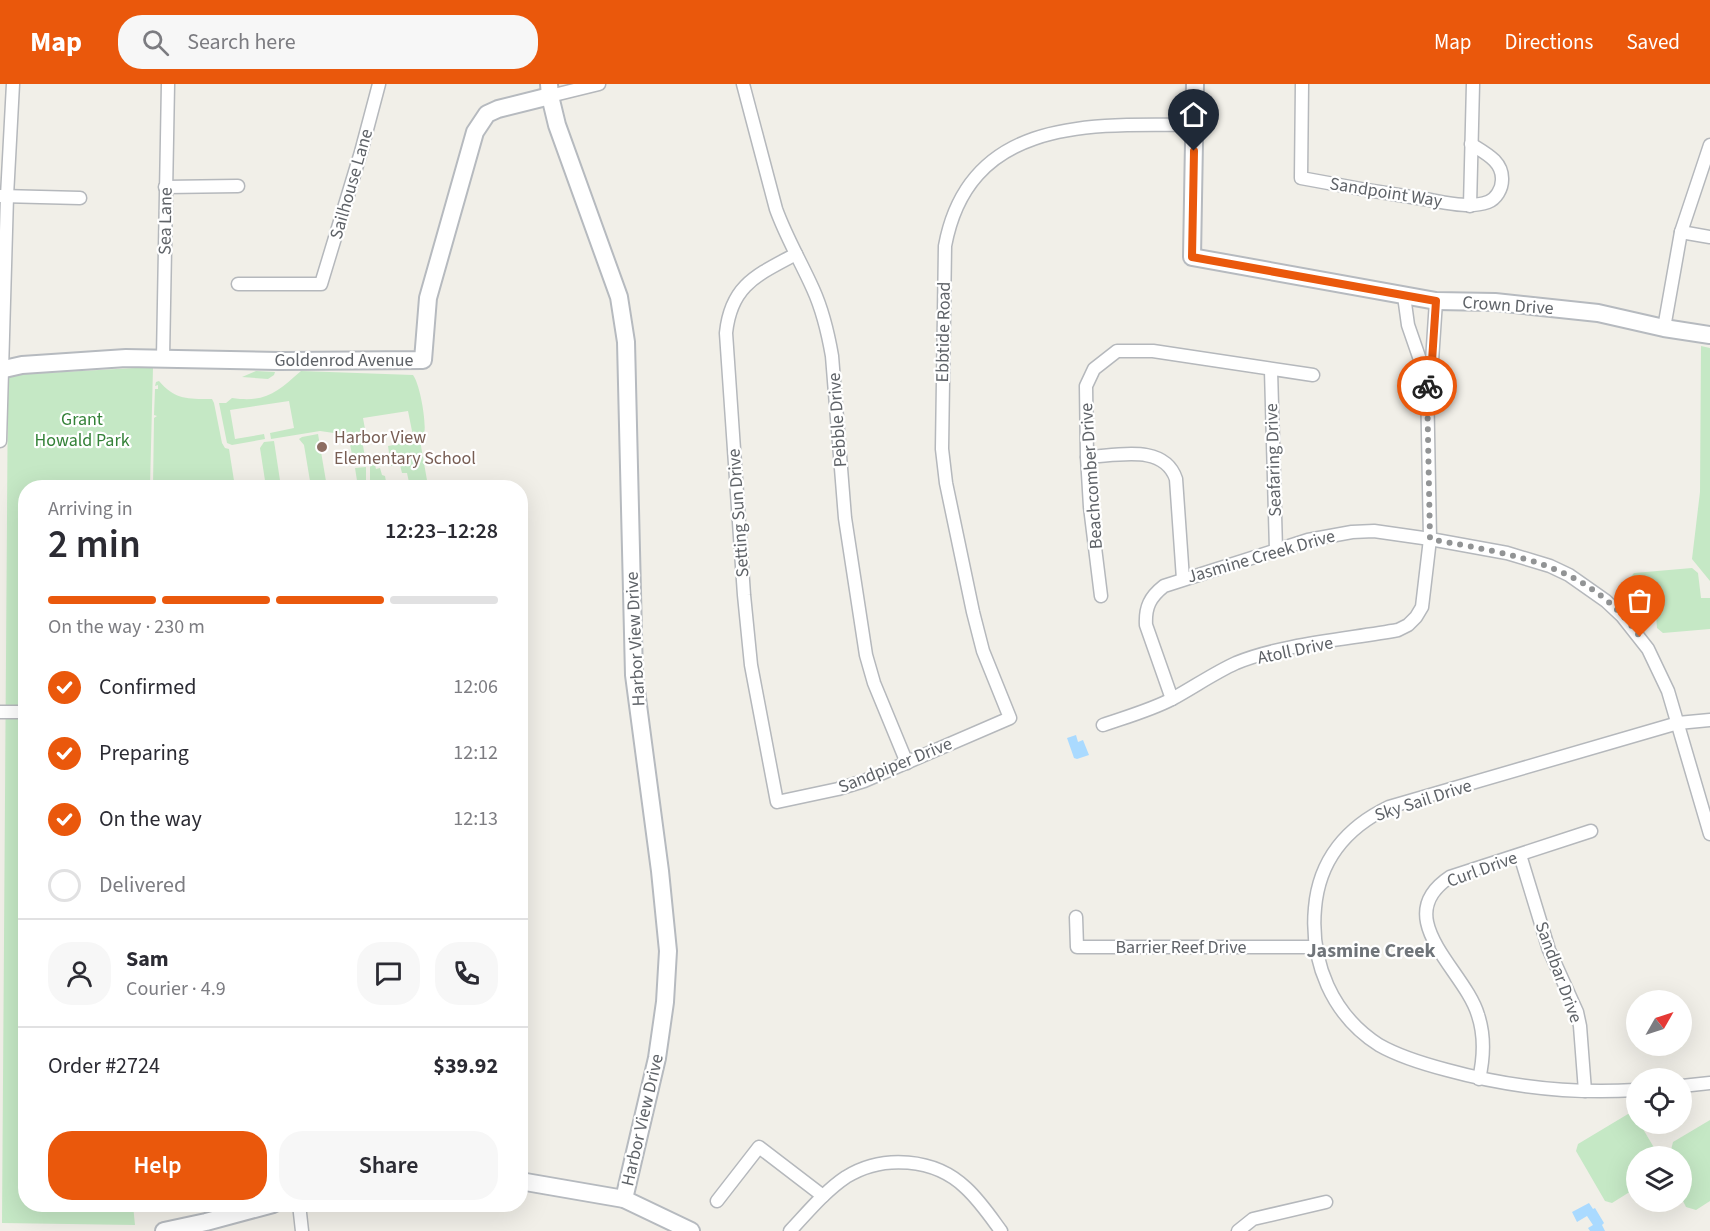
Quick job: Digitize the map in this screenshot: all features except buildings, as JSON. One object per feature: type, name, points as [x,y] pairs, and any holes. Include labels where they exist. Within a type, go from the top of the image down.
[{"type":"street","points":[[0,441],[3,196],[13,84]]},
{"type":"street","name":"Sea Lane","points":[[163,358],[168,84]]},
{"type":"street","name":"Sailhouse Lane","points":[[238,284],[321,284],[379,84]]},
{"type":"street","name":"Goldenrod Avenue","points":[[2,370],[21,365],[73,361],[163,358],[279,361],[423,360],[428,298],[475,132],[487,114],[498,108],[549,90],[599,84]]},
{"type":"street","name":"Pebble Drive","points":[[743,84],[776,209],[814,290],[828,333],[832,356],[845,518],[866,655],[874,683],[907,763]]},
{"type":"street","name":"Crown Drive","points":[[1195,84],[1192,257],[1436,301],[1495,302],[1598,313],[1664,328],[1710,335]]},
{"type":"street","name":"Sandpoint Way","points":[[1302,84],[1301,178],[1470,206]]},
{"type":"street","points":[[1471,144],[1493,157],[1500,167],[1502,181],[1498,195],[1490,202],[1470,206],[1471,144],[1473,84]]},
{"type":"street","name":"Harbor View Drive","points":[[549,90],[556,124],[619,297],[626,342],[634,675],[660,871],[668,951],[665,1002],[657,1058],[624,1200]]},
{"type":"street","name":"Ebbtide Road","points":[[1010,718],[983,651],[946,483],[942,449],[945,246],[949,226],[965,190],[977,174],[1008,149],[1026,140],[1076,128],[1095,126],[1194,125]]},
{"type":"street","points":[[1664,328],[1681,232],[1710,145]]},
{"type":"street","points":[[165,187],[238,186]]},
{"type":"street","points":[[3,196],[80,198]]},
{"type":"street","points":[[1681,232],[1710,237]]},
{"type":"street","name":"Setting Sun Drive","points":[[777,802],[751,666],[726,333],[730,308],[746,284],[757,275],[796,254]]},
{"type":"street","points":[[1404,296],[1408,326],[1426,375]]},
{"type":"street","points":[[1426,375],[1432,361],[1436,301]]},
{"type":"street","points":[[1408,326],[1433,328]]},
{"type":"street","name":"Beachcomber Drive","points":[[1101,596],[1090,507],[1086,386],[1089,377],[1101,362],[1117,351],[1152,351],[1313,375]]},
{"type":"street","name":"Seafaring Drive","points":[[1271,370],[1276,550]]},
{"type":"street","name":"Atoll Drive","points":[[1103,725],[1172,699],[1212,674],[1263,654],[1398,630],[1408,625],[1416,617],[1422,603],[1430,539],[1426,375]]},
{"type":"street","points":[[1087,458],[1152,455],[1169,465],[1176,479],[1183,579]]},
{"type":"street","name":"Jasmine Creek Drive","points":[[1172,699],[1146,625],[1145,614],[1149,602],[1164,585],[1329,535],[1352,532],[1374,531],[1430,539],[1529,558],[1569,575],[1588,587],[1622,616],[1648,649],[1668,691],[1710,834]]},
{"type":"street","points":[[0,712],[18,712]]},
{"type":"street","name":"Sandpiper Drive","points":[[777,802],[864,781],[1010,718]]},
{"type":"street","name":"Sky Sail Drive","points":[[1626,1090],[1531,1088],[1434,1067],[1399,1055],[1379,1044],[1350,1020],[1325,983],[1315,947],[1313,925],[1315,903],[1326,868],[1346,836],[1370,816],[1389,807],[1678,723],[1710,720]]},
{"type":"street","name":"Curl Drive","points":[[1479,1078],[1484,1052],[1478,1014],[1472,999],[1432,939],[1426,926],[1425,913],[1433,892],[1450,877],[1591,831]]},
{"type":"street","name":"Sandbar Drive","points":[[1520,855],[1549,950],[1577,1012],[1585,1091]]},
{"type":"street","name":"Barrier Reef Drive","points":[[1076,917],[1077,947],[1315,947]]},
{"type":"street","points":[[1692,1085],[1710,1083]]},
{"type":"street","points":[[717,1201],[759,1147],[823,1196]]},
{"type":"street","points":[[790,1231],[823,1196],[847,1176],[861,1169],[892,1162],[928,1166],[947,1174],[964,1186],[1001,1231]]},
{"type":"street","points":[[528,1182],[624,1200],[691,1231]]},
{"type":"street","points":[[1238,1231],[1252,1219],[1326,1202]]},
{"type":"street","points":[[164,1231],[243,1212]]},
{"type":"street","points":[[300,1212],[302,1231]]},
{"type":"green space","points":[[1701,346],[1710,348],[1710,581],[1692,559],[1700,492]]},
{"type":"green space","name":"Grant Howald Park","points":[[153,367],[150,480],[18,480],[18,1212],[134,1212],[135,1225],[2,1223],[8,375]]},
{"type":"green space","points":[[256,371],[275,372],[268,379],[242,377]]},
{"type":"green space","points":[[301,371],[413,375],[422,404],[424,434],[413,436],[408,411],[363,418],[365,429],[360,428],[366,463],[354,464],[348,435],[320,431],[271,439],[270,433],[294,428],[289,401],[230,410],[235,439],[264,434],[265,439],[232,445],[227,443],[219,403],[226,403],[232,398],[254,399],[270,394]]},
{"type":"green space","points":[[159,381],[171,392],[182,397],[212,399],[222,443],[225,448],[229,449],[234,480],[153,480],[154,418],[157,416],[154,415],[155,389],[158,389],[158,385],[155,386]]},
{"type":"green space","points":[[318,434],[326,480],[310,480],[304,445],[299,439]]},
{"type":"green space","points":[[420,440],[427,480],[408,480],[407,473],[402,473],[400,465],[391,466],[388,446]]},
{"type":"green space","points":[[274,441],[280,480],[265,480],[260,448],[264,442]]},
{"type":"green space","points":[[370,461],[374,461],[376,469],[380,468],[386,480],[370,480]]},
{"type":"green space","points":[[366,467],[366,480],[357,480],[355,468]]},
{"type":"green space","points":[[1692,568],[1698,573],[1701,598],[1710,598],[1710,629],[1663,633],[1657,628],[1655,603],[1637,604],[1631,598],[1629,579],[1634,573]]},
{"type":"green space","points":[[1626,1115],[1626,1134],[1646,1134],[1653,1146],[1626,1146],[1626,1194],[1612,1203],[1605,1201],[1576,1151],[1578,1144]]},
{"type":"green space","points":[[1710,1120],[1710,1201],[1696,1210],[1692,1209],[1692,1146],[1672,1146],[1673,1142],[1686,1134],[1692,1134],[1692,1131]]},
{"type":"water","points":[[1076,735],[1078,742],[1083,740],[1089,755],[1077,759],[1074,758],[1067,738]]},
{"type":"water","points":[[1589,1203],[1604,1223],[1602,1225],[1605,1231],[1590,1231],[1588,1228],[1593,1225],[1587,1216],[1577,1222],[1572,1212]]},
{"type":"way so far","points":[[1427,386],[1430,539],[1507,553],[1550,566],[1569,575],[1606,600],[1640,637]]},
{"type":"place","name":"Harbor View Elementary School","points":[[322,447]]},
{"type":"district","name":"Jasmine Creek","points":[[1371,950]]},
{"type":"route","points":[[1194,151],[1192,257],[1436,301],[1432,361],[1426,375],[1427,386]]}]
